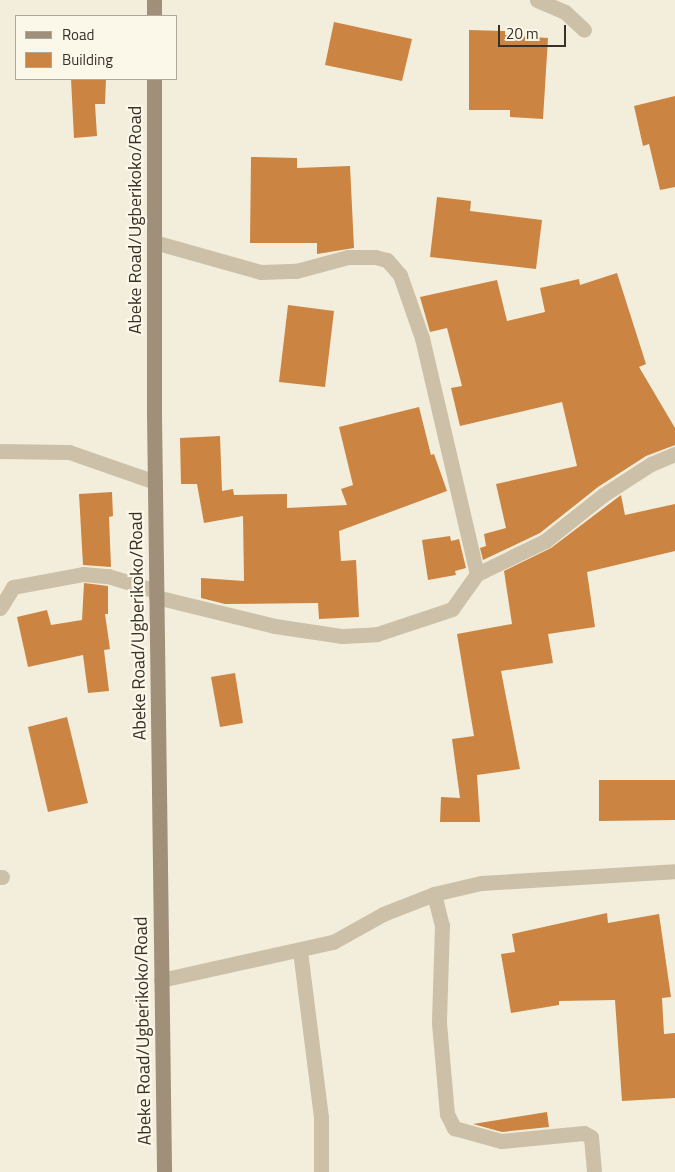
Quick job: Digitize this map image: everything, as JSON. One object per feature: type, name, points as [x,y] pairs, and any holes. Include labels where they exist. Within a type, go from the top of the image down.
[{"type":"street","points":[[154,0],[154,15]]},
{"type":"street","points":[[537,0],[566,12],[584,30]]},
{"type":"street","name":"Abeke Road/Ugberikoko/Road","points":[[154,80],[156,594],[164,1172]]},
{"type":"street","points":[[154,242],[261,272],[296,270],[348,257],[375,257],[387,260],[400,275],[422,338],[477,574]]},
{"type":"street","points":[[0,451],[69,452],[155,482]]},
{"type":"street","points":[[0,608],[13,587],[83,574],[108,576],[156,594],[275,626],[342,636],[377,634],[452,609],[477,574],[545,541],[603,495],[651,464],[675,454]]},
{"type":"street","points":[[161,980],[300,951],[333,942],[383,914],[434,894],[481,882],[675,871]]},
{"type":"street","points":[[434,894],[442,925],[439,1023],[447,1114],[454,1128],[501,1141],[584,1133],[591,1137],[594,1172]]},
{"type":"street","points":[[300,951],[322,1117],[321,1172]]},
{"type":"building","points":[[334,22],[412,39],[402,81],[325,65]]},
{"type":"building","points":[[469,30],[505,31],[505,35],[548,38],[543,119],[510,117],[510,110],[469,110]]},
{"type":"building","points":[[71,80],[106,80],[105,104],[95,104],[97,136],[74,138]]},
{"type":"building","points":[[675,96],[675,187],[660,190],[649,144],[643,146],[634,106]]},
{"type":"building","points":[[251,157],[297,158],[297,168],[350,166],[354,248],[317,254],[317,243],[250,243]]},
{"type":"building","points":[[437,197],[471,201],[470,211],[542,220],[536,269],[430,257]]},
{"type":"building","points":[[617,273],[646,364],[639,367],[675,428],[675,445],[646,456],[598,487],[540,533],[483,560],[480,548],[486,546],[484,534],[506,528],[496,484],[577,466],[562,402],[460,426],[451,388],[462,386],[447,328],[430,332],[420,297],[497,280],[507,321],[545,312],[540,288],[579,279],[580,285]]},
{"type":"building","points":[[288,305],[334,311],[325,387],[279,382]]},
{"type":"building","points":[[419,407],[431,455],[434,454],[447,491],[339,531],[341,561],[356,560],[359,617],[319,619],[318,603],[225,604],[201,598],[201,578],[244,581],[243,516],[204,523],[197,484],[181,484],[180,438],[220,436],[222,491],[233,489],[234,495],[287,494],[287,508],[347,505],[341,489],[353,485],[339,427]]},
{"type":"building","points":[[112,492],[113,516],[109,517],[111,567],[83,565],[79,494]]},
{"type":"building","points":[[621,495],[625,515],[675,504],[675,551],[587,572],[595,627],[548,634],[553,663],[501,671],[520,769],[477,775],[480,822],[440,822],[441,797],[460,798],[452,739],[474,736],[457,634],[512,624],[504,571],[551,548]]},
{"type":"building","points":[[450,536],[451,541],[459,539],[466,568],[455,571],[456,575],[428,580],[422,540]]},
{"type":"building","points":[[84,583],[108,586],[108,614],[105,614],[110,649],[104,650],[109,691],[88,693],[83,655],[28,667],[17,617],[47,610],[51,625],[82,620]]},
{"type":"building","points":[[235,673],[243,723],[220,727],[211,677]]},
{"type":"building","points":[[67,717],[88,803],[48,812],[28,727]]},
{"type":"building","points":[[599,780],[675,780],[675,820],[599,821]]},
{"type":"building","points":[[607,913],[608,923],[659,914],[671,997],[662,998],[664,1034],[675,1033],[675,1098],[622,1101],[615,1000],[559,1001],[559,1005],[511,1013],[501,954],[515,952],[512,934]]},
{"type":"building","points":[[547,1112],[549,1127],[502,1132],[473,1124]]}]
